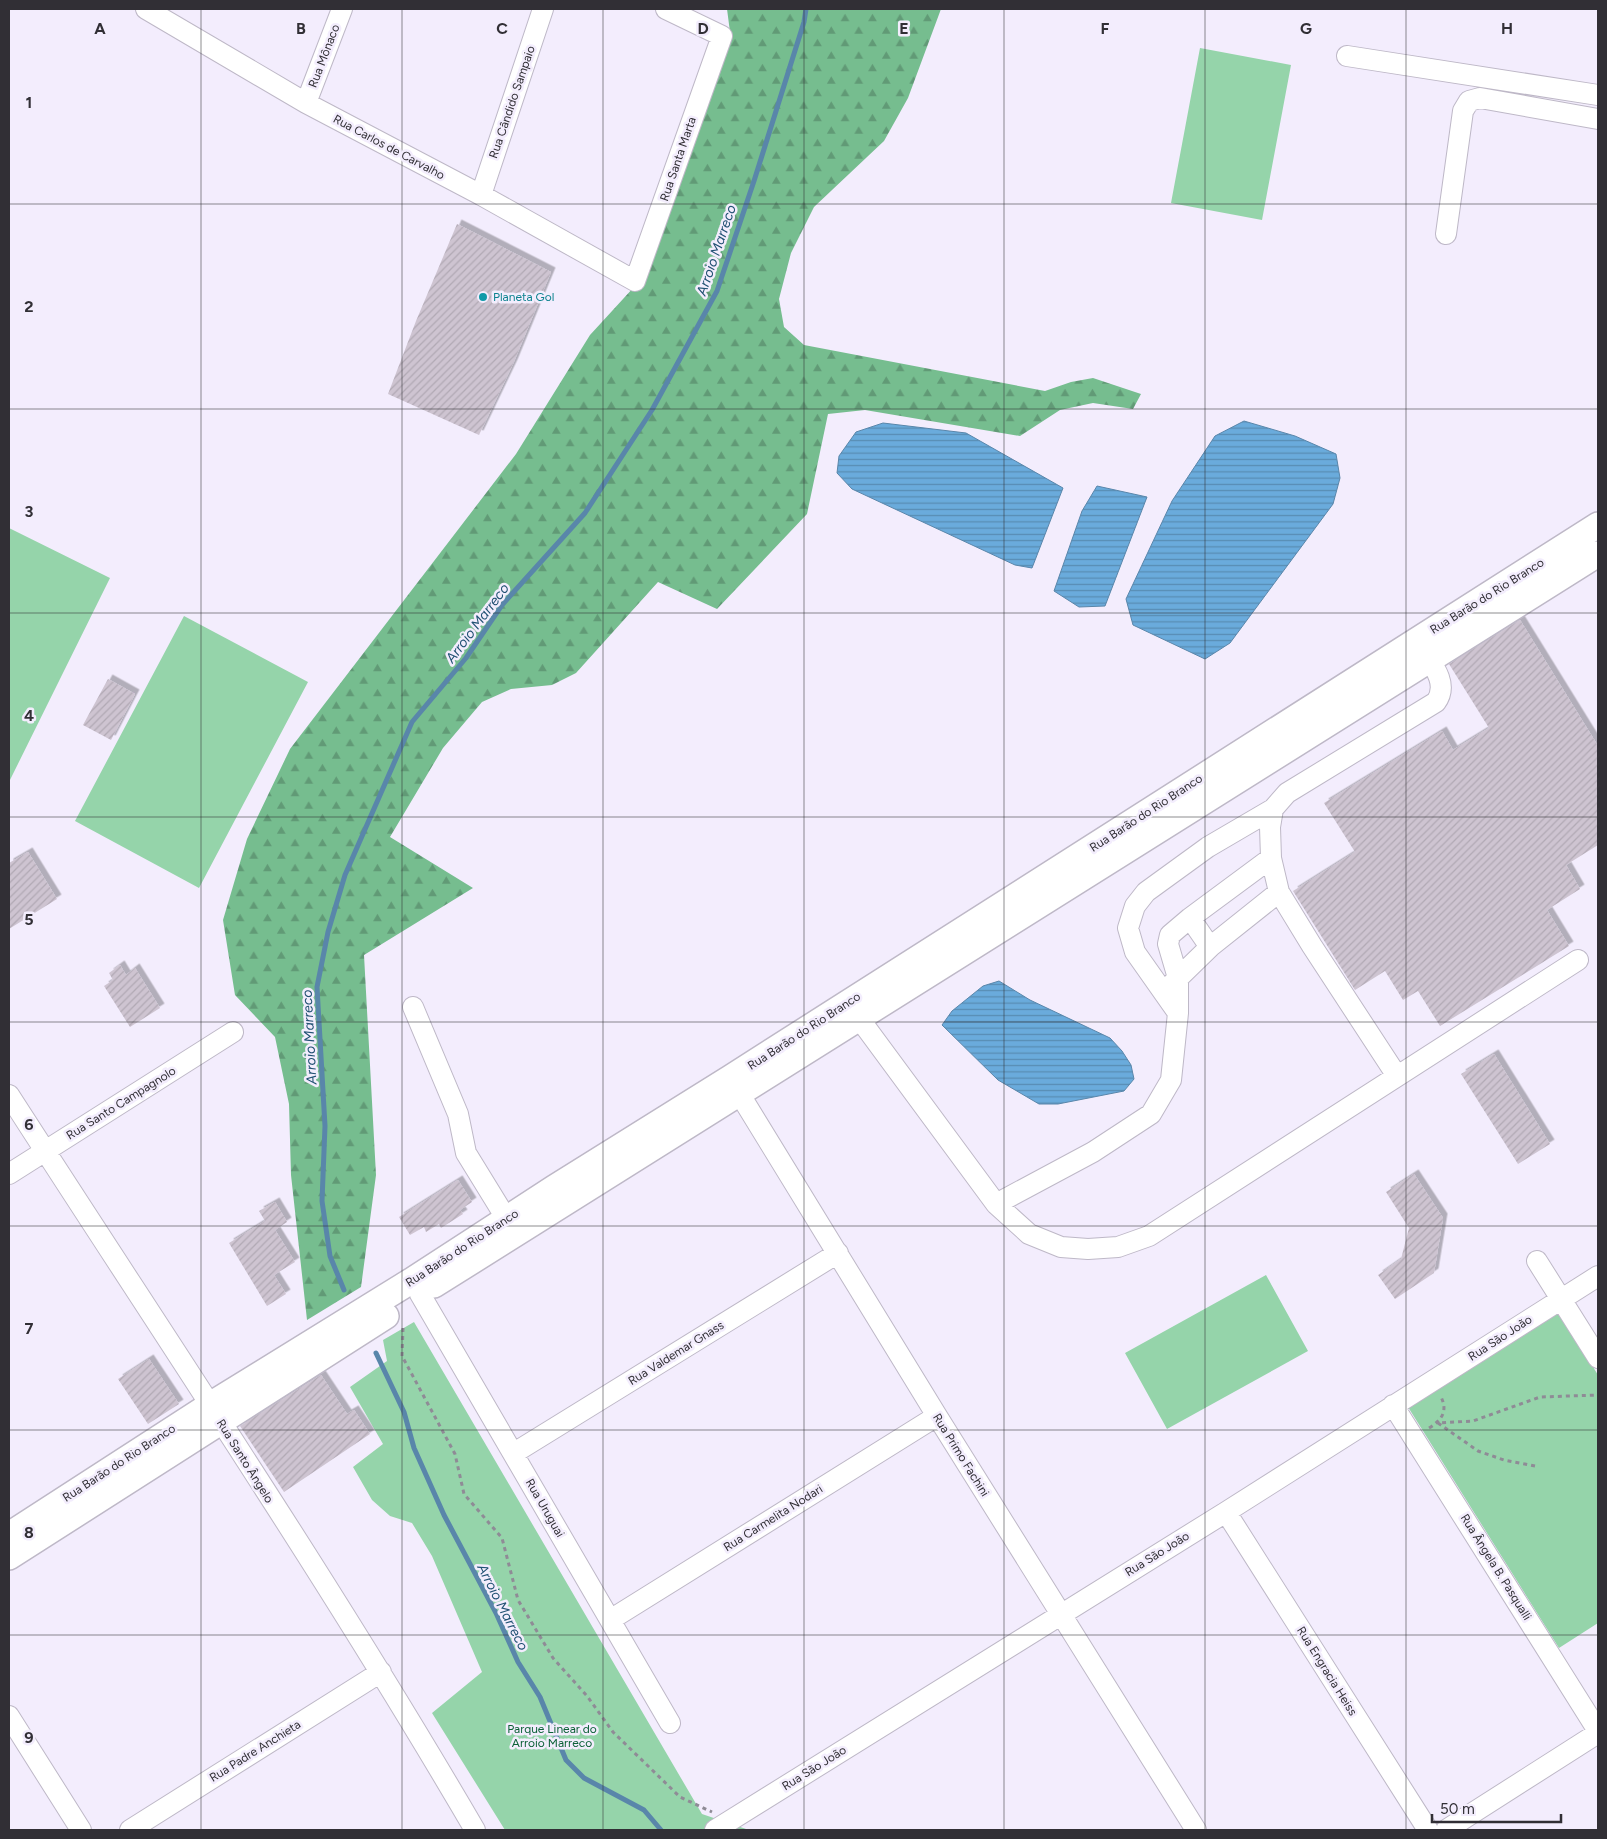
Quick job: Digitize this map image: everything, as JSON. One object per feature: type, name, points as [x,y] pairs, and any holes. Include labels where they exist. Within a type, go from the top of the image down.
[{"type":"main road","name":"Rua Barão do Rio Branco","points":[[312,1353],[411,1281],[511,1227],[1423,650],[1598,525]]},
{"type":"main road","name":"Rua Barão do Rio Branco","points":[[1423,650],[1598,554]]},
{"type":"main road","name":"Rua Barão do Rio Branco","points":[[9,1535],[312,1353],[420,1294],[511,1227]]},
{"type":"main road","name":"Rua Barão do Rio Branco","points":[[9,1557],[215,1413]]},
{"type":"street","name":"Rua Mônaco","points":[[306,103],[342,9]]},
{"type":"street","name":"Rua Cândido Sampaio","points":[[481,195],[544,9]]},
{"type":"street","name":"Rua Santa Marta","points":[[635,282],[722,36],[666,9]]},
{"type":"street","name":"Rua Carlos de Carvalho","points":[[150,10],[306,103],[481,195],[635,282]]},
{"type":"street","points":[[1347,56],[1598,96]]},
{"type":"street","points":[[1446,234],[1463,111],[1469,101],[1480,98],[1598,119]]},
{"type":"street","points":[[1178,1013],[1135,952],[1128,928],[1135,906],[1146,892],[1208,847],[1273,809],[1287,793],[1436,702],[1441,695],[1440,680],[1423,650]]},
{"type":"street","points":[[1273,809],[1270,827],[1271,858],[1279,892],[1397,1076]]},
{"type":"street","points":[[996,1204],[1093,1152],[1151,1114],[1171,1080],[1178,1013],[1178,978],[1168,944],[1170,935],[1271,858]]},
{"type":"street","points":[[1163,992],[1210,947],[1279,892]]},
{"type":"street","points":[[1190,918],[1210,947]]},
{"type":"street","points":[[854,1010],[996,1204],[1029,1234],[1061,1247],[1088,1250],[1118,1247],[1149,1236],[1578,960]]},
{"type":"street","points":[[413,1007],[458,1114],[466,1153],[511,1227]]},
{"type":"street","name":"Rua Santo Campagnolo","points":[[9,1174],[233,1032]]},
{"type":"street","name":"Rua Primo Fachini","points":[[735,1086],[937,1416],[1196,1830]]},
{"type":"street","name":"Rua Santo Ângelo","points":[[9,1095],[410,1719],[475,1830]]},
{"type":"street","name":"Rua Valdemar Gnass","points":[[514,1453],[838,1253]]},
{"type":"street","points":[[1537,1261],[1598,1358]]},
{"type":"street","name":"Rua São João","points":[[723,1825],[1226,1512],[1598,1276]]},
{"type":"street","name":"Rua Uruguai","points":[[420,1294],[670,1722]]},
{"type":"street","name":"Rua Ângela B. Pasqualli","points":[[1393,1405],[1598,1732]]},
{"type":"street","name":"Rua Carmelita Nodari","points":[[610,1620],[937,1416]]},
{"type":"street","name":"Rua Engracia Heiss","points":[[1226,1512],[1428,1830]]},
{"type":"street","name":"Rua Padre Anchieta","points":[[130,1830],[380,1672]]},
{"type":"street","points":[[9,1716],[81,1830]]},
{"type":"street","points":[[1446,1830],[1598,1732]]},
{"type":"path","points":[[403,1324],[402,1356],[455,1454],[464,1494],[502,1538],[518,1600],[553,1658],[587,1696],[613,1732],[680,1796],[723,1825]]},
{"type":"path","points":[[1431,1382],[1445,1405],[1443,1415],[1438,1423]]},
{"type":"path","points":[[1413,1436],[1438,1423],[1473,1421],[1540,1397],[1598,1395]]},
{"type":"path","points":[[1438,1423],[1478,1451],[1504,1460],[1535,1466]]},
{"type":"green space","points":[[727,9],[941,9],[908,98],[884,141],[814,207],[791,253],[779,299],[784,327],[804,345],[1045,391],[1071,382],[1093,378],[1141,394],[1133,409],[1093,403],[1060,410],[1020,436],[865,410],[828,414],[807,514],[717,609],[658,582],[576,673],[552,685],[511,689],[482,702],[443,748],[390,837],[473,888],[364,955],[376,1175],[361,1287],[307,1320],[291,1175],[289,1104],[275,1037],[235,995],[223,920],[247,839],[290,749],[516,454],[590,335],[645,275],[730,32]]},
{"type":"green space","points":[[1200,48],[1291,65],[1262,220],[1171,203]]},
{"type":"green space","points":[[9,528],[110,578],[9,782]]},
{"type":"green space","points":[[184,616],[308,682],[199,888],[75,821]]},
{"type":"green space","points":[[1266,1275],[1308,1351],[1167,1429],[1125,1353]]},
{"type":"green space","points":[[1559,1312],[1598,1375],[1598,1623],[1559,1648],[1408,1407]]},
{"type":"green space","name":"Parque Linear do Arroio Marreco","points":[[414,1322],[702,1814],[749,1830],[505,1830],[432,1713],[482,1672],[432,1556],[412,1523],[390,1516],[372,1500],[353,1467],[383,1444],[350,1387],[387,1361],[383,1340]]},
{"type":"water","points":[[1244,421],[1295,436],[1336,454],[1340,478],[1333,504],[1230,643],[1205,659],[1133,625],[1126,599],[1172,501],[1215,436]]},
{"type":"water","points":[[883,423],[966,433],[1063,488],[1032,568],[1015,565],[852,489],[837,473],[839,456],[856,432]]},
{"type":"water","points":[[1097,486],[1147,497],[1105,606],[1079,607],[1054,591],[1082,511]]},
{"type":"water","points":[[999,981],[1030,1000],[1110,1038],[1131,1065],[1134,1079],[1124,1091],[1058,1104],[1039,1104],[998,1080],[942,1025],[952,1011],[983,986]]},
{"type":"building","points":[[457,224],[551,272],[513,364],[479,435],[388,394],[416,321]]},
{"type":"building","points":[[1520,620],[1598,746],[1598,845],[1566,865],[1580,889],[1547,910],[1569,946],[1440,1026],[1418,991],[1403,1000],[1385,971],[1355,990],[1293,891],[1355,852],[1324,803],[1442,731],[1453,750],[1489,728],[1449,664]]},
{"type":"building","points":[[108,679],[135,694],[111,740],[83,725]]},
{"type":"building","points":[[28,852],[57,899],[9,929],[9,863]]},
{"type":"building","points":[[120,965],[126,975],[135,968],[160,1008],[130,1027],[104,986],[113,980],[109,973]]},
{"type":"building","points":[[1494,1054],[1550,1144],[1518,1164],[1461,1074]]},
{"type":"building","points":[[1414,1174],[1443,1218],[1434,1273],[1395,1299],[1378,1275],[1401,1259],[1409,1228],[1386,1192]]},
{"type":"building","points":[[458,1180],[472,1202],[460,1210],[463,1214],[441,1228],[439,1224],[426,1232],[424,1227],[410,1235],[399,1217]]},
{"type":"building","points":[[275,1202],[287,1222],[275,1230],[295,1262],[274,1275],[286,1294],[267,1306],[229,1243],[265,1221],[259,1211]]},
{"type":"building","points":[[149,1359],[179,1404],[148,1424],[118,1379]]},
{"type":"building","points":[[321,1375],[347,1414],[354,1410],[370,1434],[284,1492],[240,1426]]},
{"type":"waterway","name":"Arroio Marreco","points":[[344,1290],[330,1256],[322,1201],[325,1126],[317,987],[328,932],[345,875],[412,722],[466,658],[502,605],[585,513],[652,410],[717,291],[754,181],[804,22],[806,9]]},
{"type":"waterway","name":"Arroio Marreco","points":[[376,1353],[404,1412],[414,1448],[444,1515],[496,1613],[518,1662],[540,1697],[566,1760],[584,1778],[644,1810],[661,1830]]},
{"type":"place","name":"Planeta Gol","points":[[483,297]]}]
